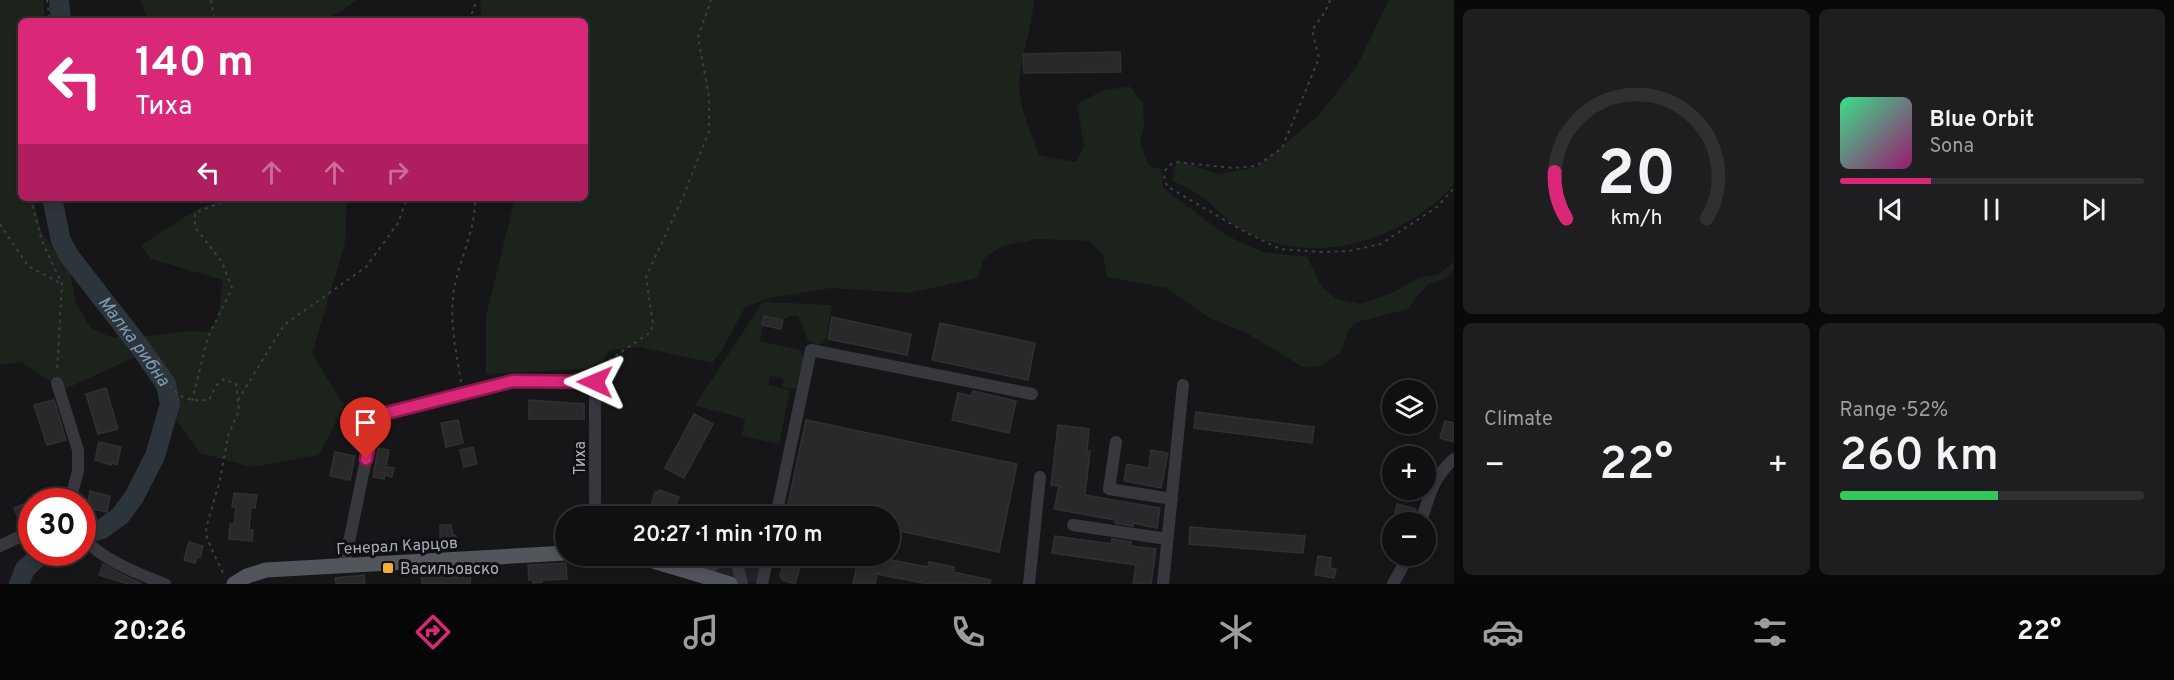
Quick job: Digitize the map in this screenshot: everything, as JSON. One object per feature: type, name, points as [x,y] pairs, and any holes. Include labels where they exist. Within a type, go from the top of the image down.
[{"type":"main road","name":"Генерал Карцов","points":[[234,584],[247,576],[266,570],[555,554]]},
{"type":"main road","points":[[671,566],[730,584]]},
{"type":"street","points":[[778,506],[811,350],[1032,394]]},
{"type":"street","points":[[344,566],[375,416],[513,381],[595,382]]},
{"type":"street","name":"Тиха","points":[[595,382],[595,506]]},
{"type":"street","points":[[57,383],[78,450],[78,471],[73,488]]},
{"type":"street","points":[[1163,584],[1183,385]]},
{"type":"street","points":[[1116,442],[1109,489],[1172,499]]},
{"type":"street","points":[[1424,512],[1439,473],[1454,459]]},
{"type":"street","points":[[1029,584],[1040,477]]},
{"type":"street","points":[[1073,525],[1167,539]]},
{"type":"street","points":[[0,546],[18,538]]},
{"type":"street","points":[[96,546],[130,569],[165,584]]},
{"type":"street","points":[[702,575],[712,566]]},
{"type":"street","points":[[738,566],[742,584]]},
{"type":"street","points":[[762,584],[766,566]]},
{"type":"street","points":[[1393,584],[1402,566]]},
{"type":"path","points":[[47,0],[50,18]]},
{"type":"path","points":[[211,0],[214,18]]},
{"type":"path","points":[[470,18],[477,0]]},
{"type":"path","points":[[595,382],[606,362],[651,333],[653,324],[646,277],[683,197],[709,132],[709,97],[698,37],[711,0]]},
{"type":"path","points":[[1330,0],[1325,12],[1312,30],[1319,58],[1282,148],[1256,166],[1233,168],[1176,162],[1165,169],[1164,175],[1168,187],[1247,233],[1280,249],[1324,252],[1349,252],[1381,244],[1437,207],[1454,188]]},
{"type":"path","points":[[32,201],[42,241],[62,284],[57,383]]},
{"type":"path","points":[[192,401],[208,337],[232,288],[222,262],[195,227],[195,213],[222,201]]},
{"type":"path","points":[[238,400],[284,325],[366,267],[398,223],[406,201]]},
{"type":"path","points":[[463,394],[451,323],[454,286],[474,217],[474,201]]},
{"type":"path","points":[[0,224],[28,266],[62,284]]},
{"type":"path","points":[[158,358],[171,387],[176,393],[192,401],[208,400],[216,386],[224,379],[236,384],[239,410],[228,436],[220,480],[206,528],[213,552],[229,584]]},
{"type":"shaded area","points":[[0,0],[44,0],[44,18],[18,18],[18,195],[16,197],[18,201],[34,201],[41,230],[70,273],[76,303],[90,327],[110,337],[150,336],[191,331],[208,332],[218,318],[223,280],[151,259],[141,245],[201,207],[222,201],[347,201],[345,243],[312,354],[344,405],[319,455],[253,467],[200,453],[135,357],[63,390],[21,362],[0,365]]},
{"type":"shaded area","points":[[140,0],[356,0],[342,11],[325,18],[148,18]]},
{"type":"shaded area","points":[[480,0],[1034,0],[1019,91],[1039,155],[1076,162],[1084,146],[1077,104],[1102,91],[1129,86],[1143,103],[1144,125],[1140,142],[1149,166],[1161,169],[1163,188],[1227,236],[1263,252],[1307,257],[1321,286],[1336,299],[1360,304],[1392,293],[1418,278],[1439,274],[1454,262],[1454,270],[1448,277],[1427,285],[1407,309],[1354,323],[1347,333],[1340,353],[1321,366],[1303,367],[1245,332],[1211,319],[1167,288],[1107,277],[1103,255],[1090,241],[1037,239],[1002,246],[983,259],[978,278],[908,293],[831,288],[770,298],[745,307],[722,350],[712,363],[640,347],[609,350],[600,368],[486,374],[486,316],[514,201],[588,201],[588,18],[482,18]]},
{"type":"shaded area","points":[[1389,0],[1454,0],[1454,184],[1433,204],[1410,221],[1384,234],[1356,243],[1328,247],[1299,247],[1271,242],[1244,231],[1201,196],[1172,180],[1177,160],[1218,174],[1258,167],[1320,114],[1357,66]]},
{"type":"shaded area","points":[[763,302],[832,305],[826,338],[823,343],[816,345],[808,340],[798,316],[789,316],[783,320],[764,316],[760,341],[800,350],[804,359],[797,389],[782,387],[784,379],[770,376],[768,385],[790,390],[779,444],[742,436],[745,419],[695,405]]},
{"type":"shaded area","points":[[709,566],[761,566],[758,581],[753,584],[712,571]]},
{"type":"building","points":[[1120,52],[1121,72],[1024,73],[1023,54]]},
{"type":"building","points":[[764,316],[783,320],[781,329],[762,325]]},
{"type":"building","points":[[832,317],[911,334],[907,355],[828,339]]},
{"type":"building","points":[[940,323],[1035,343],[1028,380],[932,360]]},
{"type":"building","points":[[106,388],[118,429],[98,434],[86,394]]},
{"type":"building","points":[[973,391],[1016,401],[1009,433],[952,420],[958,393],[971,396]]},
{"type":"building","points":[[54,400],[66,440],[47,445],[34,405]]},
{"type":"building","points":[[529,400],[584,404],[584,419],[529,419]]},
{"type":"building","points":[[1196,412],[1314,427],[1312,443],[1194,428]]},
{"type":"building","points":[[694,414],[713,424],[684,478],[665,468]]},
{"type":"building","points":[[458,420],[463,443],[446,447],[441,423]]},
{"type":"building","points":[[806,420],[1017,464],[999,552],[900,531],[900,506],[787,506]]},
{"type":"building","points":[[1445,421],[1454,423],[1454,442],[1440,438]]},
{"type":"building","points":[[1058,425],[1089,429],[1087,451],[1090,451],[1085,495],[1160,508],[1157,528],[1133,523],[1133,526],[1115,523],[1115,520],[1054,509],[1059,486],[1051,485]]},
{"type":"building","points":[[99,442],[121,447],[117,465],[95,460]]},
{"type":"building","points":[[473,447],[477,464],[464,467],[460,450]]},
{"type":"building","points":[[378,448],[389,450],[386,467],[394,468],[392,477],[385,475],[384,479],[373,477]]},
{"type":"building","points":[[1151,450],[1168,453],[1161,488],[1124,481],[1127,464],[1149,468]]},
{"type":"building","points":[[335,452],[355,456],[350,480],[330,476]]},
{"type":"building","points":[[659,490],[679,497],[676,506],[651,506],[655,492],[658,493]]},
{"type":"building","points":[[96,492],[110,496],[107,512],[96,510]]},
{"type":"building","points":[[234,493],[257,495],[255,508],[251,507],[249,530],[253,530],[252,541],[229,539],[230,524],[234,524],[236,507],[232,507]]},
{"type":"building","points":[[1397,504],[1416,509],[1415,512],[1395,512]]},
{"type":"building","points":[[18,506],[18,518],[14,508]]},
{"type":"building","points":[[440,525],[451,525],[453,535],[456,536],[456,545],[440,545]]},
{"type":"building","points":[[1190,527],[1305,536],[1303,553],[1189,544]]},
{"type":"building","points":[[1055,536],[1112,544],[1112,539],[1131,542],[1130,546],[1156,549],[1151,584],[1133,584],[1136,565],[1052,553]]},
{"type":"building","points":[[189,542],[203,546],[200,558],[197,557],[195,563],[184,560]]},
{"type":"building","points":[[1318,556],[1331,558],[1330,568],[1336,569],[1334,578],[1315,575]]},
{"type":"building","points":[[900,562],[928,567],[929,562],[954,567],[953,572],[991,580],[990,584],[928,584],[877,574],[875,584],[853,584],[857,566],[900,566]]},
{"type":"building","points":[[103,564],[142,584],[128,584],[99,575]]},
{"type":"building","points":[[555,564],[555,566],[566,566],[567,579],[542,580],[542,582],[533,583],[533,580],[529,580],[528,565]]},
{"type":"building","points":[[783,566],[800,566],[795,584],[783,580],[780,576]]},
{"type":"building","points":[[446,570],[471,573],[470,584],[422,584],[421,572]]},
{"type":"building","points":[[364,575],[365,584],[336,584],[335,578]]},
{"type":"waterway","name":"Малка рибна","points":[[59,0],[61,18]]},
{"type":"waterway","name":"Малка рибна","points":[[53,201],[61,241],[70,257],[166,384],[170,404],[155,456],[134,497],[120,516],[96,531]]},
{"type":"waterway","name":"Малка рибна","points":[[19,584],[28,566]]},
{"type":"place","name":"Васильовско","points":[[388,568]]},
{"type":"route","points":[[366,459],[375,416],[513,381],[595,382]]}]
